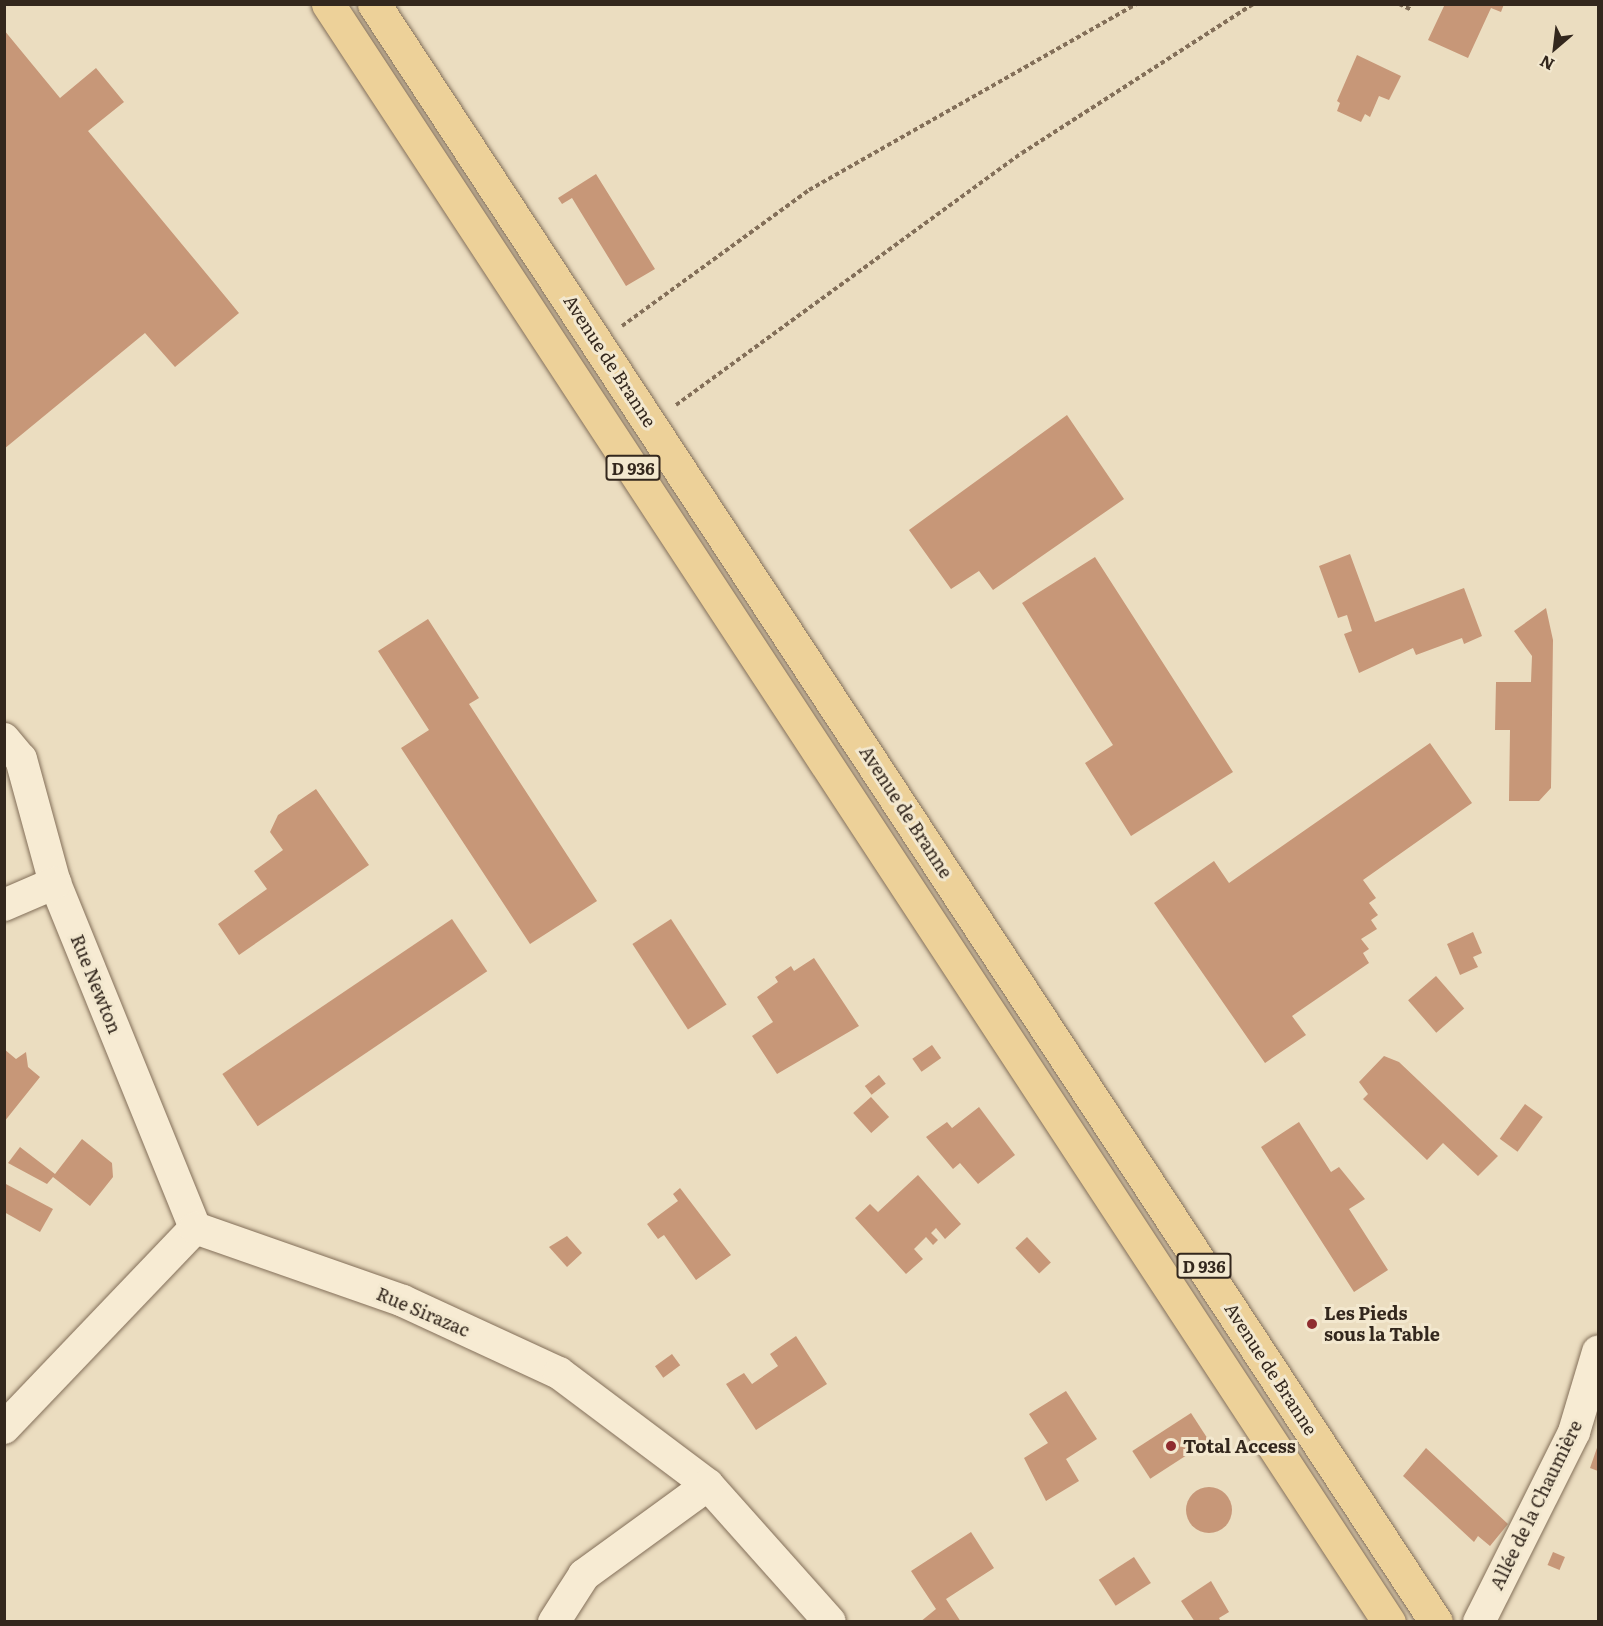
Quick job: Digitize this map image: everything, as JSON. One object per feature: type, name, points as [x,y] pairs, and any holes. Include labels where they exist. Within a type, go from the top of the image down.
[{"type":"main road","name":"D 936","points":[[328,4],[1389,1622]]},
{"type":"main road","name":"Avenue de Branne","points":[[374,4],[1436,1622]]},
{"type":"street","name":"Rue Newton","points":[[4,739],[21,759],[55,883],[195,1228]]},
{"type":"street","points":[[4,905],[55,883]]},
{"type":"street","points":[[4,1428],[195,1228]]},
{"type":"street","name":"Rue Sirazac","points":[[195,1228],[403,1301],[558,1373],[708,1485],[830,1622]]},
{"type":"street","name":"Allée de la Chaumière","points":[[1479,1622],[1574,1432],[1599,1352]]},
{"type":"street","points":[[554,1622],[584,1575],[708,1485]]},
{"type":"path","points":[[598,342],[809,190],[1137,4]]},
{"type":"path","points":[[651,423],[1022,153],[1253,4]]},
{"type":"path","points":[[1399,4],[1412,10]]},
{"type":"building","points":[[1445,4],[1504,4],[1501,12],[1491,8],[1468,58],[1428,40]]},
{"type":"building","points":[[4,30],[60,98],[96,68],[124,102],[88,131],[239,313],[175,367],[145,333],[4,449]]},
{"type":"building","points":[[1357,55],[1401,76],[1389,100],[1379,96],[1370,117],[1365,114],[1361,122],[1337,111],[1340,103],[1337,101]]},
{"type":"building","points":[[596,174],[655,269],[626,286],[572,198],[562,204],[558,198]]},
{"type":"building","points":[[1067,415],[1124,499],[993,590],[979,571],[951,589],[909,530]]},
{"type":"building","points":[[1350,554],[1375,622],[1464,588],[1482,636],[1464,644],[1462,638],[1416,655],[1413,648],[1359,673],[1344,634],[1352,631],[1347,615],[1338,618],[1319,566]]},
{"type":"building","points":[[1095,557],[1233,772],[1131,836],[1085,763],[1113,745],[1022,603]]},
{"type":"building","points":[[1546,608],[1553,640],[1551,788],[1539,801],[1509,801],[1510,730],[1495,730],[1496,682],[1531,682],[1532,656],[1514,631]]},
{"type":"building","points":[[428,619],[479,698],[469,704],[597,901],[530,944],[401,748],[429,730],[378,651]]},
{"type":"building","points":[[1430,743],[1472,803],[1363,880],[1376,898],[1369,903],[1378,915],[1371,920],[1377,929],[1361,939],[1369,949],[1363,953],[1369,963],[1292,1016],[1306,1035],[1265,1063],[1154,903],[1214,861],[1229,883]]},
{"type":"building","points":[[316,789],[369,865],[239,955],[218,924],[267,889],[254,871],[283,850],[270,832],[278,815]]},
{"type":"building","points":[[452,919],[487,971],[258,1126],[222,1074]]},
{"type":"building","points":[[671,919],[727,1005],[688,1030],[632,944]]},
{"type":"building","points":[[1473,932],[1482,953],[1473,957],[1478,967],[1460,975],[1447,944]]},
{"type":"building","points":[[814,958],[859,1026],[777,1074],[752,1036],[773,1022],[757,997],[778,982],[775,977],[791,966],[794,971]]},
{"type":"building","points":[[1436,976],[1464,1008],[1436,1033],[1408,1000]]},
{"type":"building","points":[[932,1045],[941,1058],[922,1072],[912,1059]]},
{"type":"building","points":[[4,1049],[16,1059],[26,1052],[28,1067],[40,1077],[4,1122]]},
{"type":"building","points":[[1384,1056],[1399,1062],[1498,1156],[1478,1176],[1443,1143],[1427,1160],[1363,1099],[1368,1094],[1359,1082]]},
{"type":"building","points":[[879,1075],[886,1084],[872,1095],[865,1086]]},
{"type":"building","points":[[871,1097],[889,1117],[871,1133],[853,1113]]},
{"type":"building","points":[[1525,1104],[1543,1117],[1518,1152],[1500,1139]]},
{"type":"building","points":[[979,1107],[1015,1155],[978,1184],[960,1163],[953,1169],[926,1137],[947,1122],[952,1128]]},
{"type":"building","points":[[1299,1122],[1331,1172],[1339,1167],[1365,1199],[1349,1209],[1388,1270],[1354,1292],[1261,1147]]},
{"type":"building","points":[[82,1139],[112,1163],[113,1177],[90,1206],[53,1177],[47,1184],[8,1163],[20,1147],[55,1174]]},
{"type":"building","points":[[918,1175],[961,1224],[945,1239],[936,1228],[931,1233],[938,1240],[933,1245],[926,1237],[914,1249],[923,1259],[906,1274],[855,1218],[870,1204],[878,1212]]},
{"type":"building","points":[[4,1183],[53,1209],[40,1232],[4,1212]]},
{"type":"building","points":[[680,1188],[731,1255],[696,1280],[664,1235],[658,1239],[647,1224],[678,1201],[673,1194]]},
{"type":"building","points":[[567,1236],[582,1253],[567,1267],[549,1247]]},
{"type":"building","points":[[1027,1237],[1051,1263],[1039,1274],[1015,1248]]},
{"type":"building","points":[[796,1336],[827,1384],[756,1430],[726,1384],[744,1373],[752,1384],[778,1366],[770,1354]]},
{"type":"building","points":[[672,1354],[680,1365],[663,1378],[655,1366]]},
{"type":"building","points":[[1066,1391],[1097,1439],[1066,1459],[1079,1481],[1046,1501],[1024,1458],[1048,1443],[1029,1414]]},
{"type":"building","name":"Total Access","points":[[1191,1413],[1209,1441],[1150,1479],[1132,1451]]},
{"type":"building","points":[[1598,1445],[1598,1471],[1590,1468]]},
{"type":"building","points":[[1426,1448],[1508,1524],[1490,1546],[1478,1536],[1474,1542],[1403,1476]]},
{"type":"building","points":[[1209,1487],[1225,1494],[1232,1510],[1225,1526],[1209,1533],[1193,1526],[1186,1510],[1193,1494]]},
{"type":"building","points":[[971,1532],[994,1568],[946,1599],[961,1622],[920,1622],[936,1609],[911,1571]]},
{"type":"building","points":[[1553,1552],[1565,1557],[1559,1570],[1548,1565]]},
{"type":"building","points":[[1134,1557],[1151,1583],[1116,1606],[1099,1580]]},
{"type":"building","points":[[1211,1581],[1229,1612],[1219,1618],[1221,1622],[1195,1622],[1181,1601]]},
{"type":"place","name":"Les Pieds sous la Table","points":[[1312,1324]]},
{"type":"place","name":"Total Access","points":[[1171,1446]]}]
